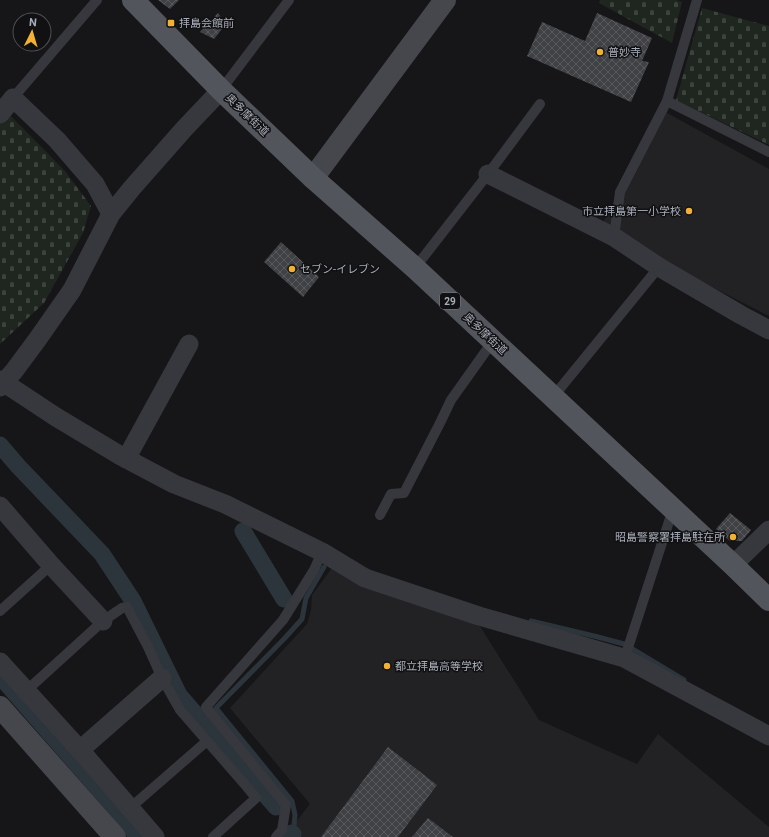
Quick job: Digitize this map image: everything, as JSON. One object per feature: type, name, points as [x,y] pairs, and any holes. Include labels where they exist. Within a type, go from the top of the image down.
[{"type":"main road","name":"奥多摩街道","points":[[133,0],[221,90],[313,178],[493,341],[769,600]]},
{"type":"street","points":[[313,178],[444,0]]},
{"type":"street","points":[[221,90],[184,129],[111,214],[72,290],[4,380],[56,417],[126,459],[174,484],[225,504],[322,552],[365,578],[479,616],[625,658],[769,736]]},
{"type":"street","points":[[0,114],[13,98],[57,140],[95,184],[111,214]]},
{"type":"street","points":[[488,174],[614,237],[659,267],[769,330]]},
{"type":"street","points":[[126,459],[189,344]]},
{"type":"street","points":[[0,506],[103,622]]},
{"type":"street","points":[[733,565],[769,530]]},
{"type":"street","points":[[0,662],[80,750],[155,837]]},
{"type":"street","points":[[80,750],[162,678]]},
{"type":"street","points":[[0,708],[115,837]]},
{"type":"lane","points":[[13,98],[97,0]]},
{"type":"lane","points":[[221,90],[289,0]]},
{"type":"lane","points":[[614,237],[620,192],[667,101],[697,0]]},
{"type":"lane","points":[[667,101],[769,152]]},
{"type":"lane","points":[[414,268],[488,174],[540,104]]},
{"type":"lane","points":[[553,397],[659,267]]},
{"type":"lane","points":[[380,515],[391,494],[404,493],[451,400],[493,341]]},
{"type":"lane","points":[[625,658],[673,509]]},
{"type":"lane","points":[[276,837],[282,830],[286,805],[206,707],[283,620],[314,570],[322,552]]},
{"type":"lane","points":[[0,611],[51,565]]},
{"type":"lane","points":[[26,691],[103,622],[122,608],[127,607],[162,678],[180,710],[256,798],[212,837]]},
{"type":"lane","points":[[130,808],[207,741]]},
{"type":"shaded area","name":"市立拝島第一小学校","points":[[658,108],[769,169],[769,316],[614,237],[598,231],[620,192]]},
{"type":"shaded area","name":"都立拝島高等学校","points":[[332,568],[478,623],[539,720],[637,764],[658,734],[769,827],[769,837],[284,837],[310,804],[230,708],[307,624],[311,610],[312,595]]},
{"type":"green space","points":[[600,0],[677,0],[682,2],[672,43],[599,3]]},
{"type":"green space","points":[[702,8],[769,26],[769,145],[676,100]]},
{"type":"green space","points":[[0,106],[65,171],[91,206],[83,233],[44,303],[0,344]]},
{"type":"building","points":[[158,0],[179,0],[170,9]]},
{"type":"building","points":[[218,13],[226,24],[214,39],[200,32]]},
{"type":"building","points":[[597,13],[652,38],[642,61],[649,62],[631,102],[527,56],[542,22],[585,41]]},
{"type":"building","name":"セブン-イレブン","points":[[281,242],[319,277],[303,297],[264,262]]},
{"type":"building","points":[[730,513],[751,530],[742,541],[730,541],[716,529]]},
{"type":"building","points":[[388,747],[437,785],[398,837],[321,837]]},
{"type":"building","points":[[428,818],[453,837],[412,837]]},
{"type":"waterway","points":[[0,445],[18,466],[102,554],[133,601],[179,695],[276,807]]},
{"type":"waterway","points":[[243,531],[284,599]]},
{"type":"waterway","points":[[293,834],[295,815],[292,801],[216,708],[302,619],[306,598],[324,567]]},
{"type":"waterway","points":[[531,621],[624,644],[684,680]]},
{"type":"waterway","points":[[0,676],[116,809],[138,837]]},
{"type":"waterway","points":[[290,837],[293,834],[292,833]]},
{"type":"place","name":"拝島会館前","points":[[171,23]]},
{"type":"place","name":"普妙寺","points":[[600,52]]},
{"type":"place","name":"市立拝島第一小学校","points":[[689,211]]},
{"type":"place","name":"セブン-イレブン","points":[[292,269]]},
{"type":"place","name":"昭島警察署拝島駐在所","points":[[733,537]]},
{"type":"place","name":"都立拝島高等学校","points":[[387,666]]}]
